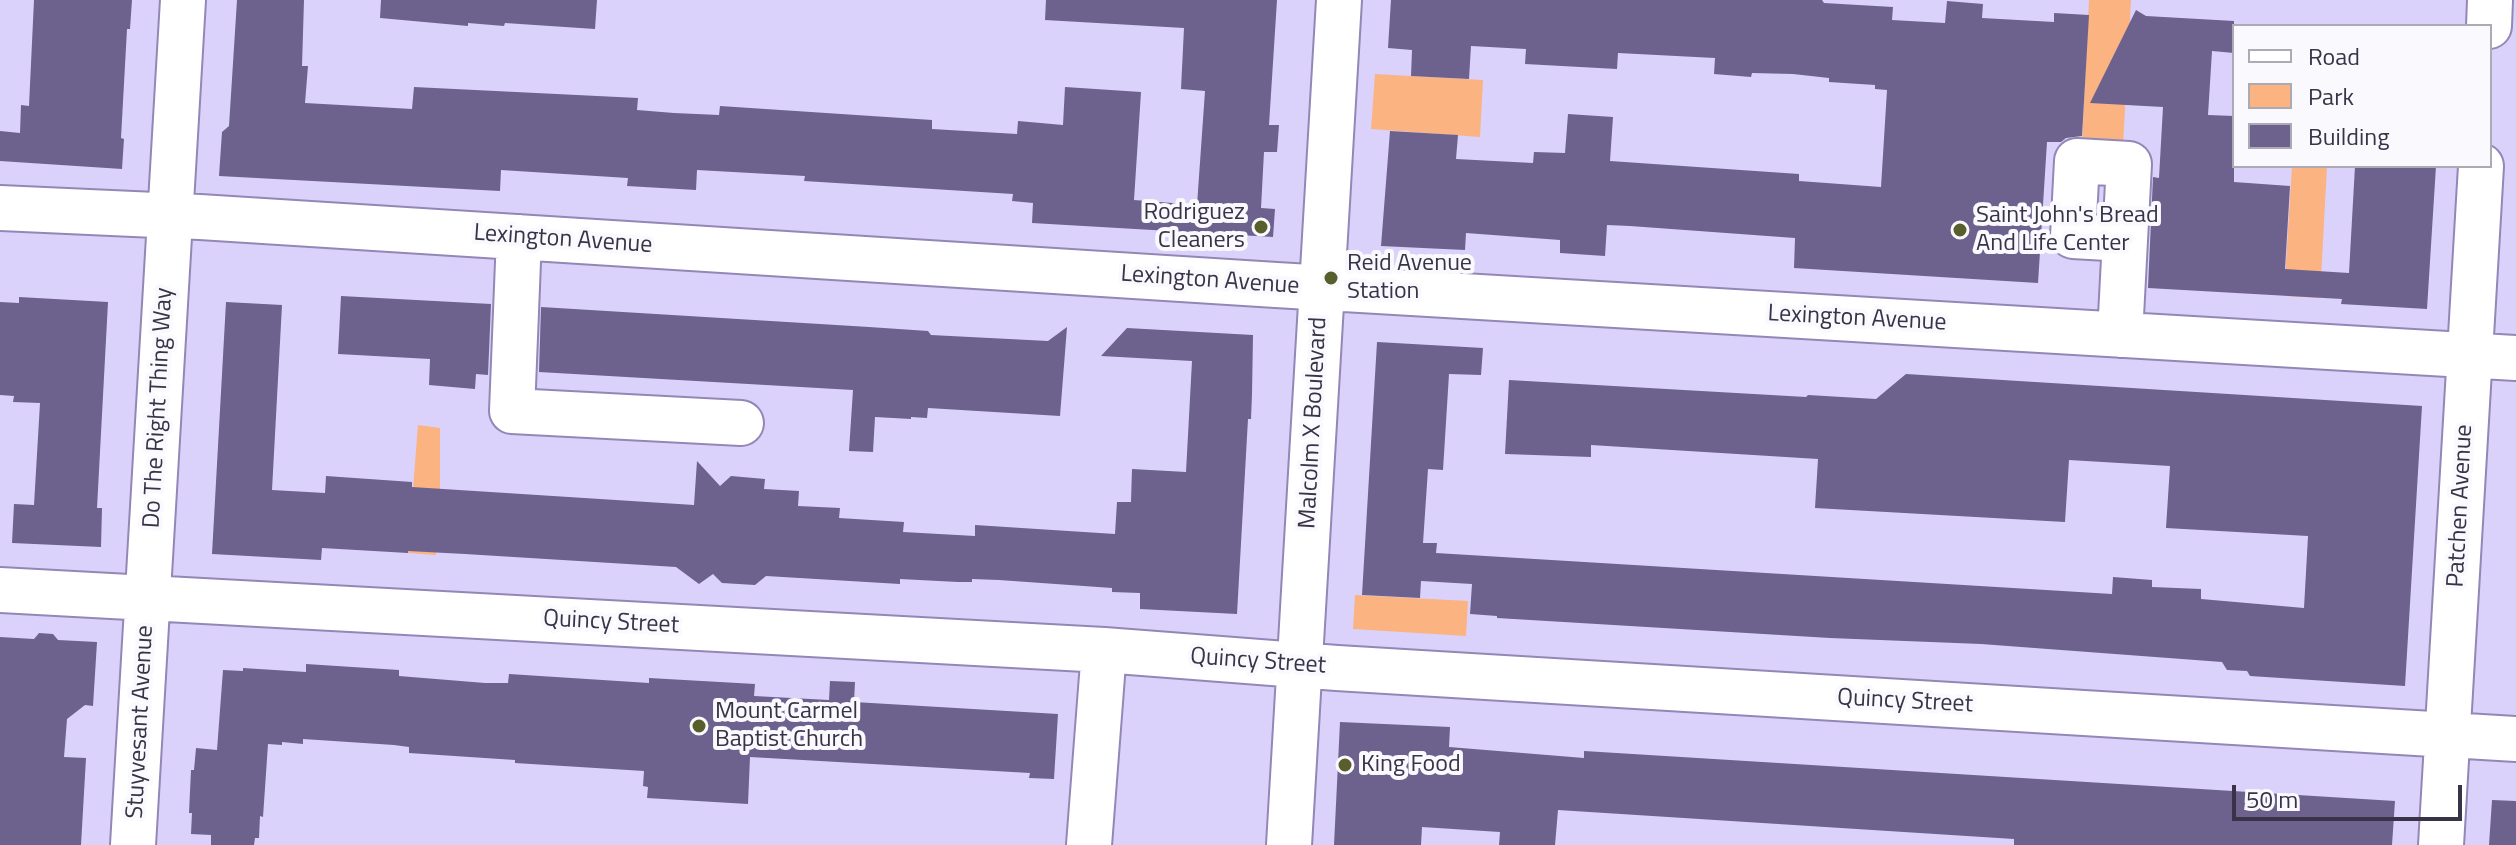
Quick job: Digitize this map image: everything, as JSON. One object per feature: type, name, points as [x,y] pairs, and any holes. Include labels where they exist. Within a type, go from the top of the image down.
[{"type":"street","points":[[170,217],[183,0]]},
{"type":"street","name":"Malcolm X Boulevard","points":[[1289,845],[1339,0]]},
{"type":"street","points":[[2489,24],[2490,0]]},
{"type":"street","name":"Patchen Avenue","points":[[2441,845],[2481,168]]},
{"type":"street","name":"Lexington Avenue","points":[[0,208],[200,217],[1322,288],[2516,358]]},
{"type":"street","name":"Do The Right Thing Way","points":[[148,599],[170,217]]},
{"type":"street","points":[[519,237],[512,411],[741,423]]},
{"type":"street","points":[[2120,335],[2125,239]]},
{"type":"street","name":"Quincy Street","points":[[0,590],[1104,650],[1299,665],[2516,739]]},
{"type":"street","name":"Stuyvesant Avenue","points":[[133,845],[148,599]]},
{"type":"street","points":[[1089,845],[1104,650]]},
{"type":"green space","points":[[2089,0],[2131,0],[2123,146],[2082,144]]},
{"type":"green space","points":[[1375,74],[1483,80],[1480,137],[1371,129]]},
{"type":"green space","points":[[2292,168],[2327,168],[2320,298],[2284,296]]},
{"type":"green space","points":[[418,425],[440,428],[436,555],[408,553]]},
{"type":"green space","points":[[1355,595],[1468,601],[1466,636],[1353,629]]},
{"type":"building","points":[[34,0],[132,0],[130,29],[127,29],[122,169],[0,161],[0,131],[20,133],[21,105],[29,106]]},
{"type":"building","points":[[237,0],[304,0],[302,66],[308,66],[305,103],[412,109],[414,87],[638,98],[637,110],[674,113],[719,115],[720,106],[932,120],[932,129],[1017,134],[1018,121],[1063,125],[1065,87],[1141,92],[1134,200],[1197,205],[1205,91],[1181,89],[1184,28],[1045,20],[1046,0],[1277,0],[1269,125],[1279,125],[1277,152],[1264,152],[1261,208],[1275,209],[1273,237],[1032,223],[1033,203],[1012,201],[1013,194],[804,181],[805,176],[697,170],[696,190],[627,186],[628,178],[501,170],[500,191],[219,176],[222,132],[229,126]]},
{"type":"building","points":[[381,0],[597,0],[595,29],[505,23],[504,26],[468,23],[468,26],[380,18]]},
{"type":"building","points":[[1391,0],[1822,0],[1824,3],[1893,7],[1892,20],[1945,23],[1947,1],[1983,4],[1982,18],[2054,22],[2054,13],[2089,15],[2082,136],[2047,142],[2038,283],[1794,268],[1795,238],[1630,226],[1607,225],[1605,256],[1560,253],[1560,240],[1466,233],[1465,250],[1381,246],[1390,131],[1458,135],[1456,159],[1533,163],[1534,152],[1565,153],[1568,114],[1613,117],[1610,161],[1799,174],[1799,181],[1881,187],[1887,90],[1875,89],[1875,85],[1829,82],[1829,78],[1793,74],[1752,73],[1751,77],[1714,74],[1715,58],[1618,53],[1617,69],[1525,64],[1526,49],[1471,46],[1469,79],[1411,76],[1412,50],[1388,48]]},
{"type":"building","points":[[2136,10],[2146,16],[2234,21],[2232,53],[2212,51],[2208,115],[2232,116],[2234,182],[2290,186],[2285,269],[2349,273],[2355,168],[2436,168],[2427,309],[2341,304],[2342,299],[2148,288],[2153,177],[2159,178],[2163,107],[2090,103]]},
{"type":"building","points":[[341,296],[491,304],[488,375],[476,374],[475,389],[429,385],[430,359],[338,354]]},
{"type":"building","points":[[19,297],[108,302],[97,508],[102,508],[101,547],[12,543],[14,504],[34,505],[40,403],[13,402],[14,396],[0,395],[0,302],[19,303]]},
{"type":"building","points":[[226,302],[282,305],[272,490],[325,493],[326,476],[412,482],[412,487],[694,505],[697,461],[720,486],[731,476],[765,479],[764,489],[799,491],[798,506],[840,508],[839,518],[904,522],[903,532],[975,536],[975,525],[1115,534],[1117,502],[1131,502],[1132,469],[1186,472],[1192,361],[1101,356],[1127,328],[1253,335],[1251,419],[1248,419],[1237,614],[1140,609],[1140,593],[1112,592],[1112,588],[999,580],[958,582],[900,579],[900,584],[766,576],[755,585],[722,583],[713,574],[699,584],[676,567],[465,554],[322,548],[321,560],[212,554]]},
{"type":"building","points":[[541,307],[1048,341],[1067,327],[1060,416],[928,408],[927,418],[875,417],[873,452],[849,451],[853,390],[539,372]]},
{"type":"building","points":[[1377,342],[1483,348],[1481,375],[1449,374],[1443,470],[1428,469],[1423,543],[1437,543],[1436,553],[2112,594],[2113,577],[2152,580],[2152,587],[2201,589],[2201,599],[2304,608],[2308,536],[2166,528],[2170,466],[2069,460],[2065,522],[1815,508],[1818,459],[1591,445],[1591,457],[1505,454],[1509,380],[1876,399],[1906,374],[2422,406],[2405,686],[2250,676],[2247,671],[2227,670],[2222,662],[1981,644],[1497,618],[1470,614],[1472,584],[1421,581],[1420,598],[1362,595]]},
{"type":"building","points":[[39,633],[53,634],[58,640],[97,642],[93,706],[85,705],[67,719],[64,757],[86,758],[81,845],[0,845],[0,637],[34,639]]},
{"type":"building","points":[[306,664],[399,670],[399,676],[485,683],[508,683],[509,674],[649,683],[649,678],[755,684],[754,696],[829,700],[830,681],[855,682],[854,702],[1058,714],[1054,779],[1029,778],[1030,773],[750,757],[748,804],[647,798],[648,787],[643,786],[644,771],[515,763],[515,760],[409,753],[409,747],[394,745],[303,739],[303,744],[268,744],[263,817],[260,816],[259,838],[255,838],[254,845],[211,845],[211,835],[191,834],[191,770],[194,770],[196,748],[217,750],[223,670],[243,671],[243,668],[306,672]]},
{"type":"building","points":[[1340,722],[1450,727],[1449,747],[1584,758],[1584,751],[2395,801],[2392,845],[2014,845],[2014,839],[1558,810],[1555,845],[1499,845],[1500,832],[1422,827],[1421,845],[1334,845]]},
{"type":"building","points":[[2492,800],[2516,801],[2516,845],[2489,845]]},
{"type":"place","name":"Rodriguez Cleaners","points":[[1261,227]]},
{"type":"place","name":"Saint John's Bread And Life Center","points":[[1960,230]]},
{"type":"place","name":"Reid Avenue Station","points":[[1331,278]]},
{"type":"place","name":"Mount Carmel Baptist Church","points":[[699,726]]},
{"type":"place","name":"King Food","points":[[1345,765]]}]
